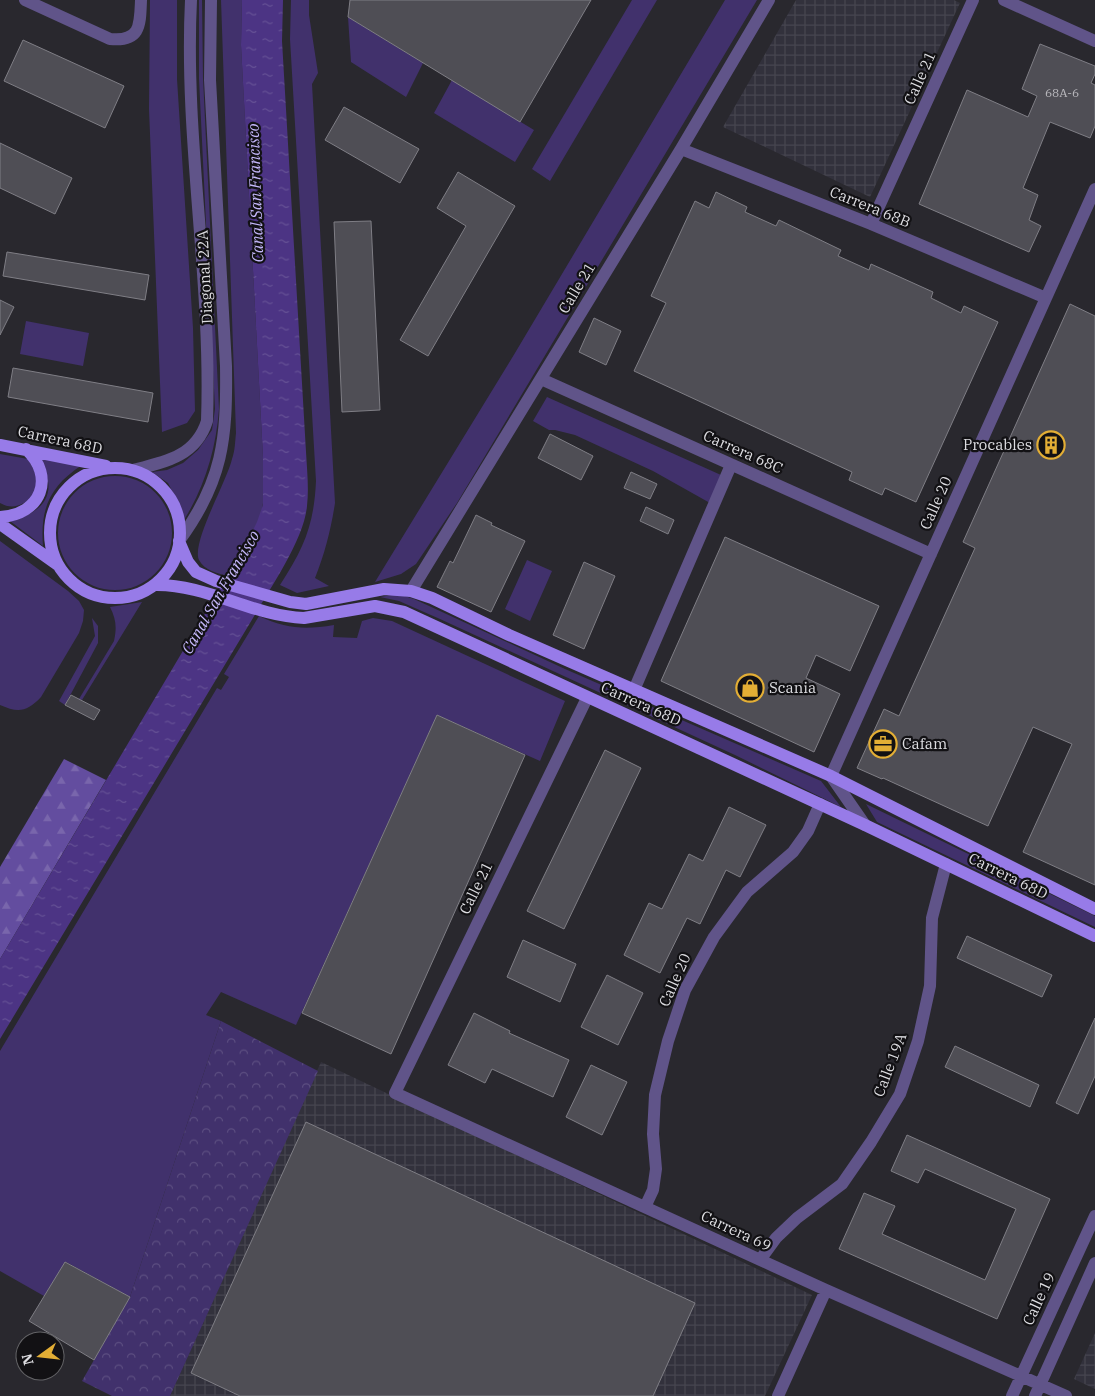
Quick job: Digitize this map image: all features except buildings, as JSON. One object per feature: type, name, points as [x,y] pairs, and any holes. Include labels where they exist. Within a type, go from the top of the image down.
[{"type":"main road","name":"Carrera 68D","points":[[0,445],[114,468]]},
{"type":"main road","points":[[0,517],[15,516],[26,511],[35,502],[40,492],[42,480],[40,468],[35,457],[26,449]]},
{"type":"main road","points":[[114,468],[133,470],[148,477],[162,488],[172,501],[178,517],[179,541],[175,558],[167,572],[155,585],[131,597],[105,598],[87,593],[70,581],[58,565],[51,547],[50,527],[54,510],[64,492],[78,479],[96,470],[114,468]]},
{"type":"main road","points":[[0,524],[58,565]]},
{"type":"main road","name":"Carrera 68D","points":[[179,541],[191,568],[196,572],[216,581],[273,598],[306,604],[384,589],[411,591],[432,598],[509,635],[831,776],[1095,909]]},
{"type":"main road","name":"Carrera 68D","points":[[155,585],[178,585],[267,612],[292,617],[304,618],[375,606],[404,612],[587,698],[865,824],[1095,936]]},
{"type":"street","points":[[25,0],[110,39],[122,40],[129,39],[137,30],[141,0]]},
{"type":"street","name":"Diagonal 22A","points":[[133,470],[168,461],[188,450],[204,431],[207,421],[206,341],[190,80],[189,34],[191,0]]},
{"type":"street","name":"Diagonal 22A","points":[[179,541],[196,518],[214,481],[224,440],[227,404],[210,80],[211,0]]},
{"type":"street","name":"Calle 21","points":[[411,591],[681,149],[769,0]]},
{"type":"street","name":"Calle 21","points":[[871,224],[973,0]]},
{"type":"street","points":[[1004,0],[1095,41]]},
{"type":"street","name":"Carrera 68B","points":[[681,149],[871,224],[1046,298]]},
{"type":"street","name":"Calle 20","points":[[831,776],[1095,189]]},
{"type":"street","name":"Carrera 68C","points":[[541,379],[931,554]]},
{"type":"street","points":[[634,690],[731,465]]},
{"type":"street","name":"Calle 21","points":[[394,1093],[587,698]]},
{"type":"street","points":[[831,776],[865,824]]},
{"type":"street","name":"Calle 20","points":[[645,1207],[653,1190],[656,1169],[653,1134],[654,1095],[668,1041],[685,990],[714,938],[747,892],[793,852],[808,831],[820,804]]},
{"type":"street","name":"Calle 19A","points":[[760,1260],[776,1238],[797,1218],[842,1184],[871,1142],[900,1094],[918,1041],[930,986],[932,918],[946,864]]},
{"type":"street","name":"Carrera 69","points":[[394,1093],[826,1290],[1021,1376],[1037,1390],[1066,1396]]},
{"type":"street","name":"Calle 19","points":[[1012,1396],[1095,1216]]},
{"type":"street","points":[[1037,1390],[1095,1263]]},
{"type":"street","points":[[778,1396],[826,1290]]},
{"type":"shaded area","points":[[796,0],[954,0],[960,3],[870,197],[723,127]]},
{"type":"shaded area","points":[[321,1062],[812,1295],[765,1396],[170,1396]]},
{"type":"shaded area","points":[[1095,1333],[1095,1389],[1074,1379]]},
{"type":"green space","points":[[150,0],[177,0],[177,79],[193,328],[195,411],[187,423],[162,432],[149,109]]},
{"type":"green space","points":[[199,0],[202,0],[203,78],[219,409],[212,453],[204,480],[184,520],[177,500],[168,483],[152,472],[167,470],[183,463],[198,450],[212,430],[215,409],[199,79]]},
{"type":"green space","points":[[221,0],[242,0],[241,45],[263,457],[263,503],[261,512],[249,541],[228,576],[205,567],[199,560],[198,552],[205,526],[229,469],[236,433]]},
{"type":"green space","points":[[291,0],[309,0],[309,15],[318,73],[312,84],[335,503],[327,541],[315,578],[329,586],[297,593],[280,585],[306,536],[313,511],[316,481],[290,39]]},
{"type":"green space","points":[[632,0],[657,0],[550,181],[532,169]]},
{"type":"green space","points":[[725,0],[757,0],[457,503],[416,564],[401,574],[375,582],[515,353]]},
{"type":"green space","points":[[348,17],[423,63],[406,97],[351,62]]},
{"type":"green space","points":[[452,80],[534,130],[515,162],[434,113]]},
{"type":"green space","points":[[26,321],[89,333],[83,366],[20,354]]},
{"type":"green space","points":[[547,397],[721,475],[710,503],[653,471],[575,435],[549,430],[533,421]]},
{"type":"green space","points":[[0,454],[28,459],[38,478],[35,495],[19,505],[10,506],[0,503]]},
{"type":"green space","points":[[38,458],[82,465],[62,481],[49,499],[43,520],[43,546],[10,521],[33,512],[46,498],[48,480]]},
{"type":"green space","points":[[115,476],[137,480],[156,492],[168,511],[172,533],[168,555],[156,574],[137,586],[115,590],[93,586],[74,574],[62,555],[58,533],[62,511],[74,492],[93,480]]},
{"type":"green space","points":[[0,541],[68,591],[79,601],[84,610],[79,633],[41,697],[31,706],[22,710],[0,705]]},
{"type":"green space","points":[[527,560],[552,571],[530,621],[505,609]]},
{"type":"green space","points":[[398,594],[414,599],[565,669],[821,781],[841,807],[735,755],[440,619],[399,601],[380,597]]},
{"type":"green space","points":[[142,602],[82,700],[79,699],[114,641],[115,623],[110,607]]},
{"type":"green space","points":[[259,616],[287,626],[314,628],[334,625],[333,637],[357,638],[362,621],[373,618],[392,621],[565,701],[540,761],[437,715],[296,1025],[221,992],[206,1015],[221,1021],[130,1297],[66,1262],[44,1296],[0,1271],[0,1051],[217,688],[221,690],[229,677],[224,674]]},
{"type":"green space","points":[[92,618],[98,626],[98,643],[65,705],[59,701],[95,636]]},
{"type":"green space","points":[[64,759],[106,780],[0,959],[0,867]]},
{"type":"green space","points":[[866,804],[1095,916],[1095,927],[877,822]]},
{"type":"green space","points":[[221,1021],[318,1071],[170,1396],[112,1396],[82,1381],[130,1297]]},
{"type":"water","name":"Canal San Francisco","points":[[242,0],[283,0],[282,41],[308,479],[305,519],[300,534],[277,578],[0,1039],[0,959],[247,543],[263,505],[263,457],[241,45]]},
{"type":"place","name":"Procables","points":[[1051,445]]},
{"type":"place","name":"Scania","points":[[750,688]]},
{"type":"place","name":"Cafam","points":[[883,744]]}]
